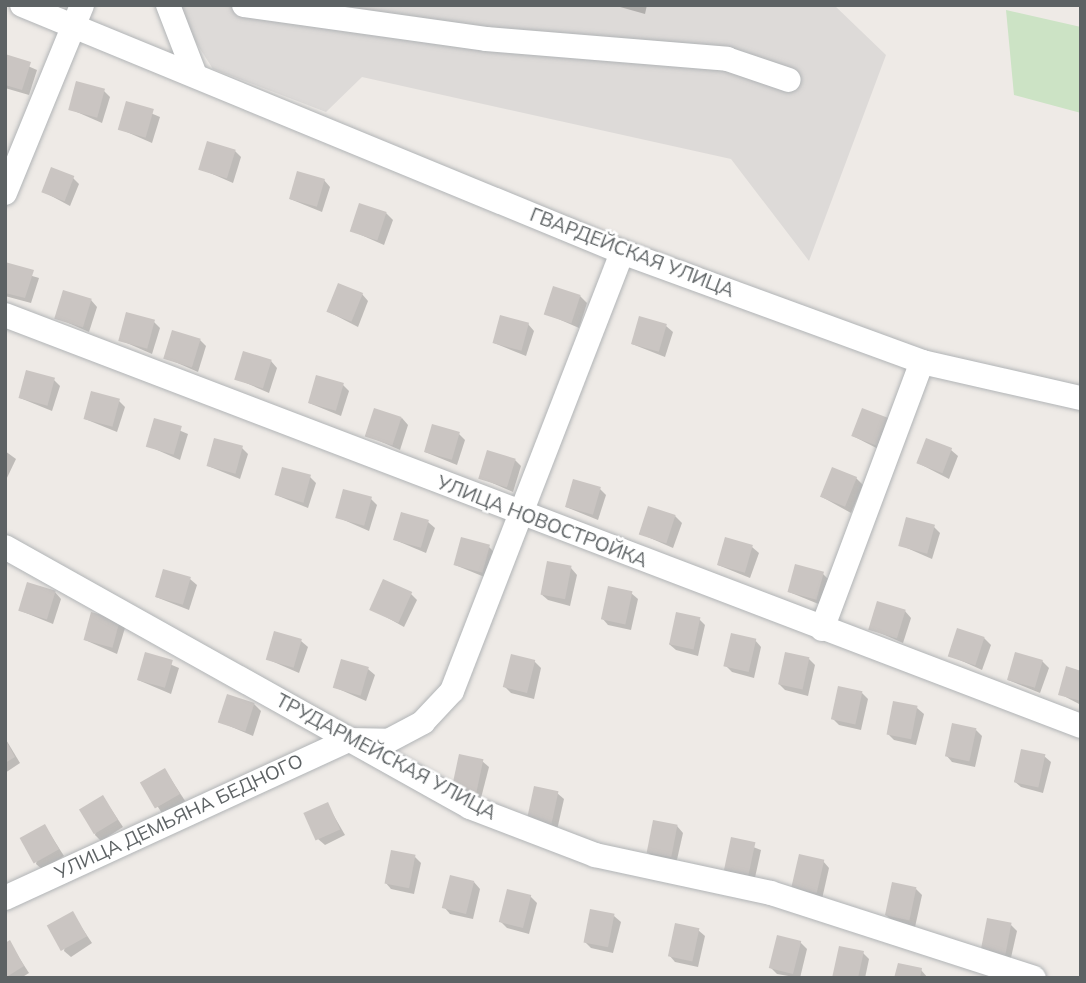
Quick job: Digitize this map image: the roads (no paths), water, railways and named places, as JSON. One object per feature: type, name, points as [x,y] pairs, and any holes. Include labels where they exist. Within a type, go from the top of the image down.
[{"type":"street","name":"ГВАРДЕЙСКАЯ УЛИЦА","points":[[22,5],[77,15],[195,75],[622,252],[922,362],[1081,398]]},
{"type":"street","points":[[168,5],[195,75]]},
{"type":"street","points":[[244,5],[486,39],[727,59],[789,80]]},
{"type":"street","points":[[5,193],[77,15]]},
{"type":"street","name":"УЛИЦА ДЕМЬЯНА БЕДНОГО","points":[[8,888],[349,740],[388,741],[423,722],[452,691],[525,515],[622,252]]},
{"type":"street","name":"УЛИЦА НОВОСТРОЙКА","points":[[5,316],[1081,726]]},
{"type":"street","points":[[822,629],[922,362]]},
{"type":"street","name":"ТРУДАРМЕЙСКАЯ УЛИЦА","points":[[5,547],[470,807],[595,855],[771,893],[1034,978]]}]
